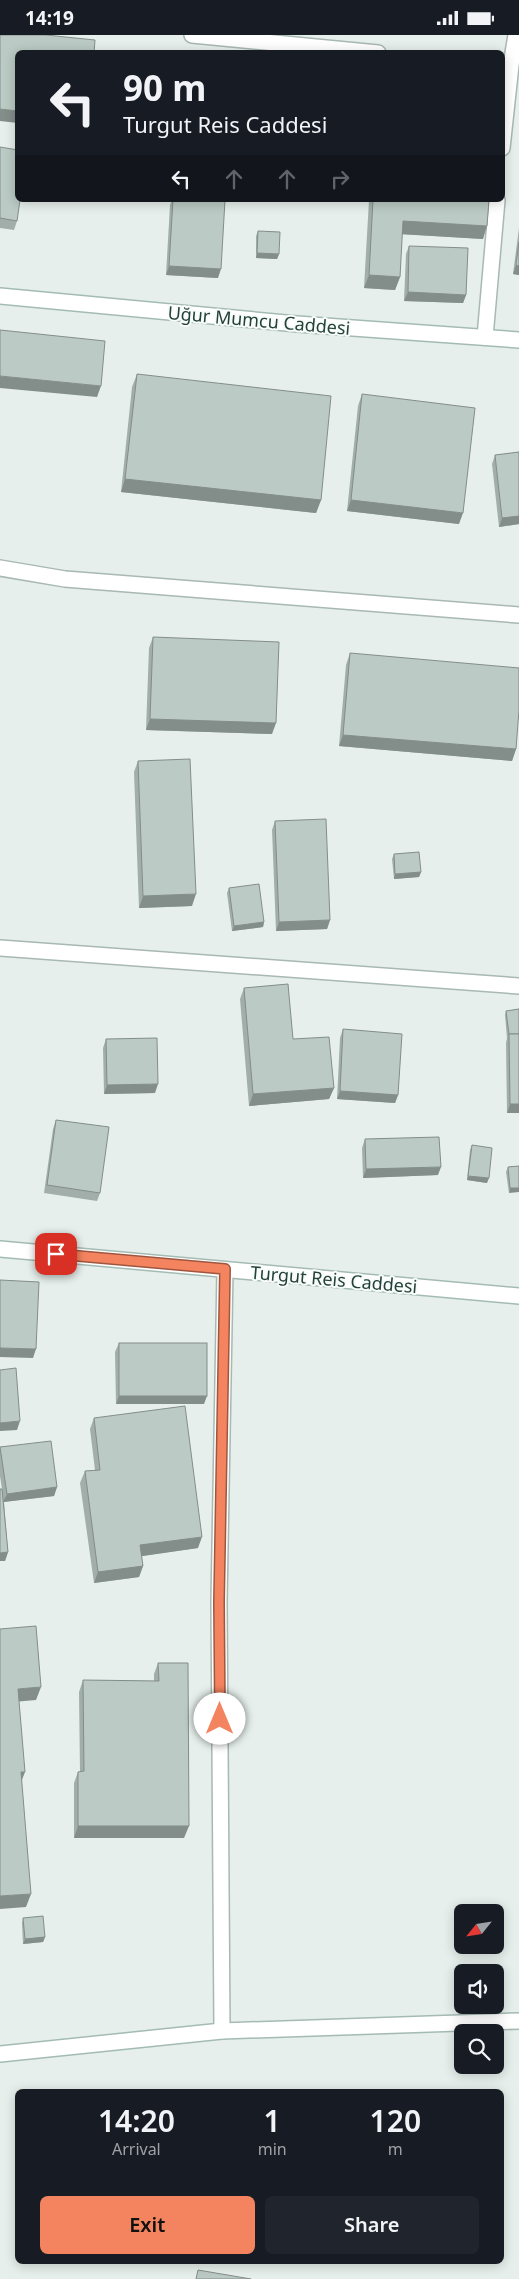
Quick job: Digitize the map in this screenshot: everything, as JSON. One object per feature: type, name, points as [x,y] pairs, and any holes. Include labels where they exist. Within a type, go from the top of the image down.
[{"type":"street","points":[[192,35],[347,50]]},
{"type":"street","points":[[505,120],[516,35]]},
{"type":"street","points":[[485,337],[498,202]]},
{"type":"street","name":"Uğur Mumcu Caddesi","points":[[0,296],[297,325],[519,340]]},
{"type":"street","points":[[0,568],[65,579],[519,615]]},
{"type":"street","points":[[0,948],[519,986]]},
{"type":"street","name":"Turgut Reis Caddesi","points":[[0,1249],[519,1296]]},
{"type":"street","points":[[222,2031],[219,1602],[225,1269]]},
{"type":"street","points":[[0,2054],[222,2031],[519,2021]]},
{"type":"building","points":[[0,35],[46,35],[95,40],[94,50],[15,50],[15,111],[0,109]]},
{"type":"building","points":[[0,147],[15,150],[15,202],[20,202],[17,221],[0,218]]},
{"type":"building","points":[[173,202],[225,202],[221,269],[169,266]]},
{"type":"building","points":[[373,202],[489,202],[487,226],[403,221],[400,277],[369,275]]},
{"type":"building","points":[[258,231],[280,232],[279,254],[257,253]]},
{"type":"building","points":[[519,242],[519,266],[516,265]]},
{"type":"building","points":[[409,246],[468,248],[466,295],[408,292]]},
{"type":"building","points":[[0,330],[105,341],[101,386],[0,376]]},
{"type":"building","points":[[137,374],[331,396],[321,500],[125,479]]},
{"type":"building","points":[[362,394],[475,408],[463,513],[351,500]]},
{"type":"building","points":[[519,452],[519,516],[502,518],[495,455]]},
{"type":"building","points":[[153,637],[279,642],[276,723],[150,719]]},
{"type":"building","points":[[350,653],[519,668],[519,710],[516,749],[343,735]]},
{"type":"building","points":[[190,759],[196,894],[143,896],[138,761]]},
{"type":"building","points":[[326,819],[330,920],[279,922],[275,821]]},
{"type":"building","points":[[419,852],[421,872],[395,874],[394,854]]},
{"type":"building","points":[[259,884],[264,922],[234,926],[229,888]]},
{"type":"building","points":[[288,984],[293,1039],[329,1037],[334,1088],[253,1094],[244,988]]},
{"type":"building","points":[[519,1009],[519,1034],[509,1034],[506,1011]]},
{"type":"building","points":[[343,1029],[402,1034],[398,1095],[340,1091]]},
{"type":"building","points":[[509,1034],[519,1034],[519,1104],[510,1104]]},
{"type":"building","points":[[157,1038],[158,1084],[107,1085],[106,1039]]},
{"type":"building","points":[[56,1120],[109,1127],[100,1193],[47,1185]]},
{"type":"building","points":[[439,1137],[441,1167],[366,1169],[365,1139]]},
{"type":"building","points":[[472,1145],[492,1148],[489,1178],[468,1176]]},
{"type":"building","points":[[519,1166],[519,1188],[510,1188],[508,1167]]},
{"type":"building","points":[[0,1280],[39,1282],[36,1349],[0,1348]]},
{"type":"building","points":[[119,1343],[207,1343],[207,1396],[119,1396]]},
{"type":"building","points":[[16,1368],[20,1421],[0,1423],[0,1370]]},
{"type":"building","points":[[185,1406],[202,1537],[140,1545],[143,1566],[98,1572],[85,1471],[100,1470],[94,1418]]},
{"type":"building","points":[[51,1441],[57,1487],[7,1494],[0,1447]]},
{"type":"building","points":[[0,1489],[2,1489],[8,1552],[0,1553]]},
{"type":"building","points":[[36,1626],[41,1687],[18,1689],[25,1772],[21,1772],[31,1894],[0,1896],[0,1629]]},
{"type":"building","points":[[158,1663],[188,1663],[189,1826],[78,1826],[78,1772],[84,1771],[83,1680],[159,1681]]},
{"type":"building","points":[[43,1916],[45,1937],[25,1939],[23,1918]]},
{"type":"building","points":[[198,2270],[251,2279],[196,2279]]},
{"type":"route","points":[[56,1254],[225,1269],[219,1602],[220,1719]]}]
